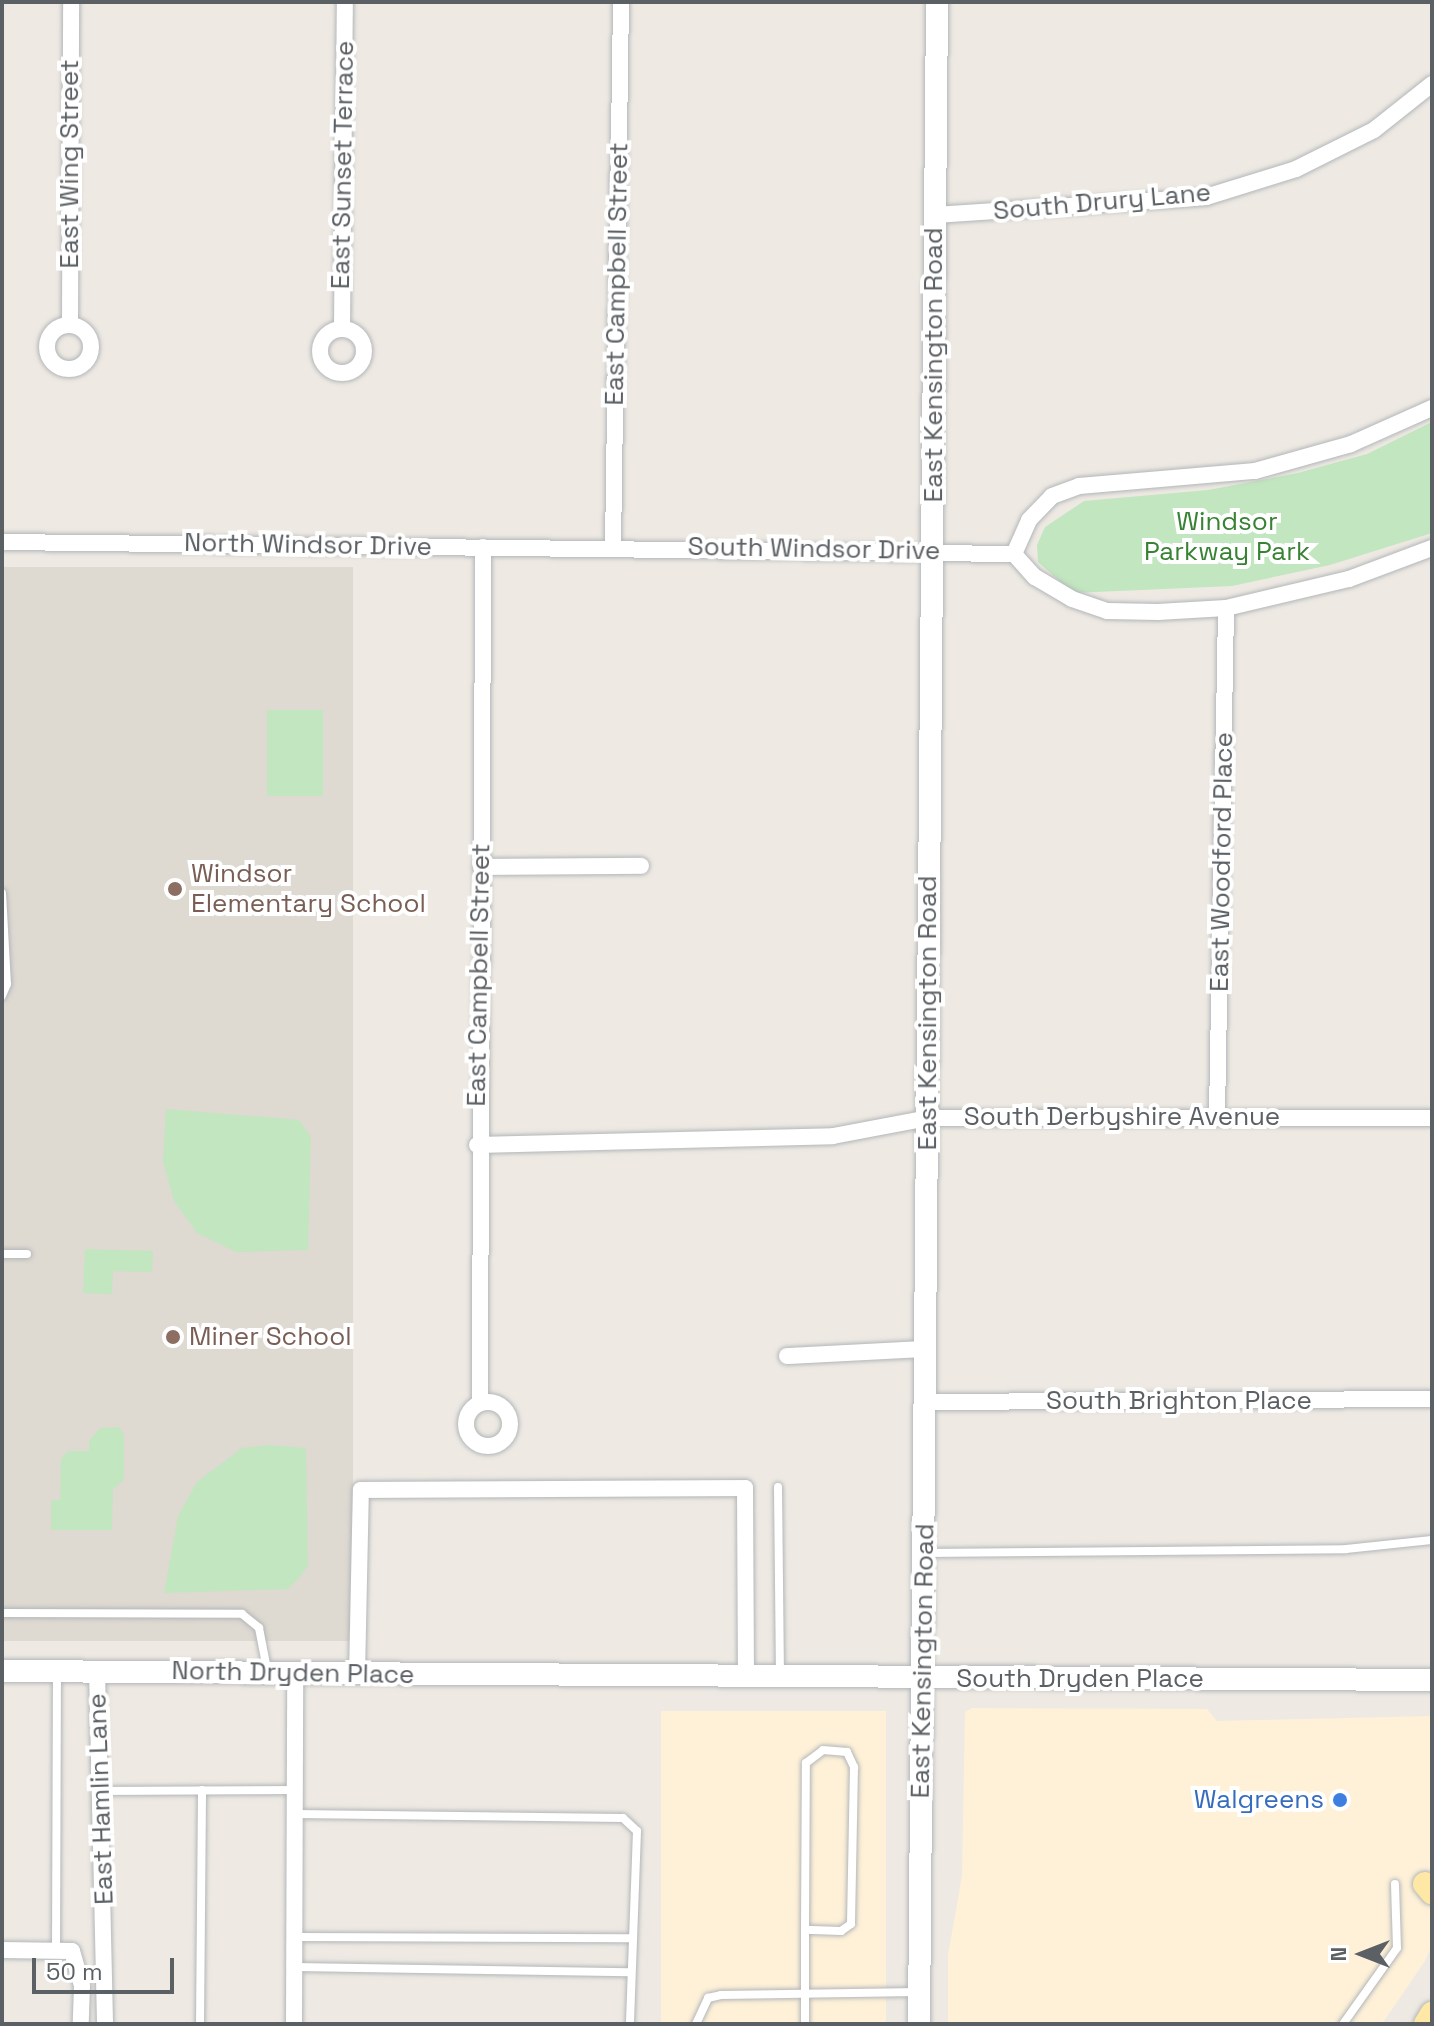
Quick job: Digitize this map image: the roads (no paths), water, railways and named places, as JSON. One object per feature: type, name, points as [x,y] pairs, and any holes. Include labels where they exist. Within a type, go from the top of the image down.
[{"type":"main road","name":"East Kensington Road","points":[[919,2024],[937,2]]},
{"type":"main road","name":"North Dryden Place","points":[[2,1671],[585,1676]]},
{"type":"main road","name":"South Dryden Place","points":[[585,1676],[1432,1680]]},
{"type":"main road","points":[[1432,1884],[1425,1884],[1432,1892]]},
{"type":"main road","points":[[1426,2024],[1432,2014]]},
{"type":"street","name":"East Wing Street","points":[[70,325],[71,2]]},
{"type":"street","name":"East Sunset Terrace","points":[[342,328],[345,2]]},
{"type":"street","name":"East Campbell Street","points":[[613,547],[621,2]]},
{"type":"street","name":"South Drury Lane","points":[[935,215],[1206,197],[1309,163],[1374,130],[1432,84]]},
{"type":"street","points":[[1432,408],[1351,444],[1255,471],[1079,486],[1044,504],[1029,520],[1014,554],[1035,577],[1107,611],[1226,608],[1349,579],[1432,548]]},
{"type":"street","name":"North Windsor Drive","points":[[2,542],[613,547]]},
{"type":"street","name":"East Campbell Street","points":[[480,1403],[477,1145],[483,547]]},
{"type":"street","name":"South Windsor Drive","points":[[613,547],[1014,554]]},
{"type":"street","name":"East Woodford Place","points":[[1217,1115],[1226,608]]},
{"type":"street","points":[[481,867],[641,866]]},
{"type":"street","name":"South Derbyshire Avenue","points":[[477,1145],[833,1136],[928,1118],[1217,1115],[1432,1118]]},
{"type":"street","points":[[787,1356],[925,1349]]},
{"type":"street","name":"South Brighton Place","points":[[925,1402],[1432,1399]]},
{"type":"street","points":[[357,1675],[361,1490],[745,1488],[746,1676]]},
{"type":"street","name":"East Hamlin Lane","points":[[97,1670],[105,2024]]},
{"type":"street","points":[[294,2024],[295,1675]]},
{"type":"street","points":[[2,1950],[64,1950],[82,1986],[81,2024]]},
{"type":"lane","points":[[2,893],[7,984],[2,996]]},
{"type":"lane","points":[[2,1254],[27,1254]]},
{"type":"lane","points":[[778,1487],[780,1676]]},
{"type":"lane","points":[[924,1553],[1346,1549],[1432,1540]]},
{"type":"lane","points":[[2,1613],[242,1614],[259,1628],[268,1674]]},
{"type":"lane","points":[[57,1671],[64,1950]]},
{"type":"lane","points":[[805,1930],[841,1931],[851,1924],[854,1767],[847,1752],[823,1750],[806,1763],[805,1930],[805,2024]]},
{"type":"lane","points":[[200,2024],[202,1790]]},
{"type":"lane","points":[[100,1791],[295,1790]]},
{"type":"lane","points":[[295,1814],[623,1818],[637,1831],[629,1938],[630,2024]]},
{"type":"lane","points":[[1343,2024],[1397,1948],[1395,1884]]},
{"type":"lane","points":[[295,1937],[629,1938]]},
{"type":"lane","points":[[295,1967],[629,1972]]},
{"type":"lane","points":[[696,2024],[708,1998],[721,1995],[919,1992]]},
{"type":"place","name":"Windsor Elementary School","points":[[175,889]]},
{"type":"place","name":"Miner School","points":[[173,1337]]},
{"type":"place","name":"Walgreens","points":[[1340,1800]]},
{"type":"park label","name":"Windsor Parkway Park","points":[[1227,537]]}]
